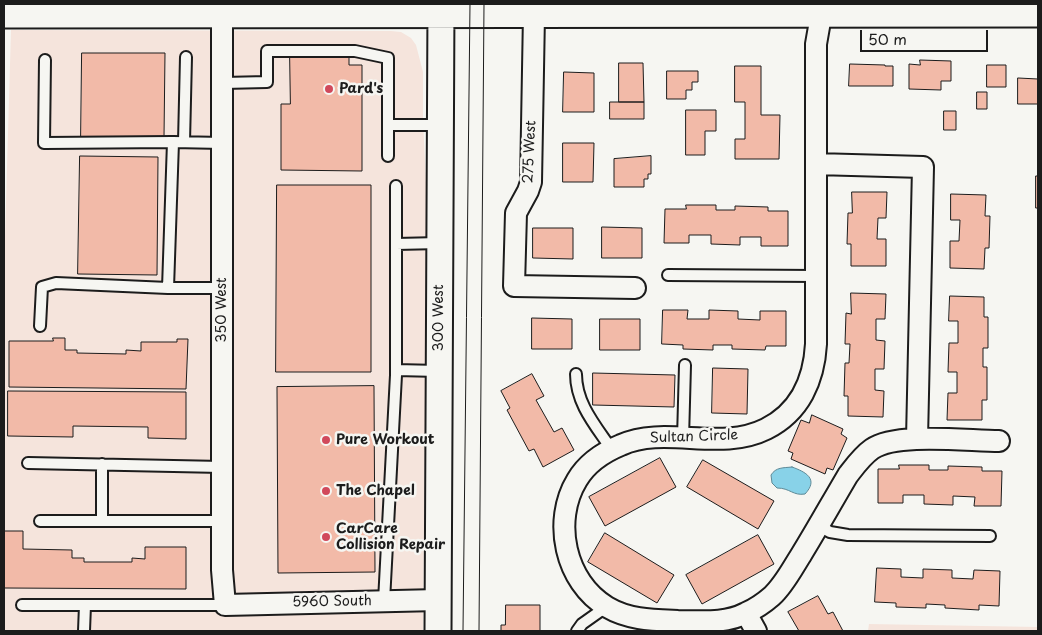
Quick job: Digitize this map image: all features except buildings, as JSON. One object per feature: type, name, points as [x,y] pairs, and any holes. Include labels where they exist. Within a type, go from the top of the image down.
[{"type":"street","points":[[4,15],[222,15],[441,9],[534,14],[567,9],[1023,11]]},
{"type":"street","name":"300 West","points":[[438,631],[441,9]]},
{"type":"street","name":"Sultan Circle","points":[[822,9],[816,44],[816,357],[808,385],[797,403],[781,420],[751,435],[734,438],[646,438],[632,441],[597,458],[577,480],[566,508],[564,525],[568,556],[574,570],[592,595],[606,606],[635,618],[669,626],[723,620],[746,613],[768,599],[783,584],[848,475],[856,464],[873,449],[883,444],[916,439],[999,442]]},
{"type":"street","name":"275 West","points":[[534,14],[531,182],[516,213],[514,286],[635,288]]},
{"type":"street","name":"350 West","points":[[222,15],[222,570],[225,605]]},
{"type":"street","points":[[816,164],[923,167],[916,439]]},
{"type":"street","name":"5960 South","points":[[225,605],[438,600]]},
{"type":"street","points":[[746,613],[756,631]]},
{"type":"lane","points":[[223,83],[267,82],[267,51],[355,52],[388,58],[388,156]]},
{"type":"lane","points":[[168,288],[186,57]]},
{"type":"lane","points":[[45,60],[44,143],[223,143]]},
{"type":"lane","points":[[388,125],[440,125]]},
{"type":"lane","points":[[384,601],[396,370],[396,186]]},
{"type":"lane","points":[[396,244],[440,242]]},
{"type":"lane","points":[[668,275],[816,276]]},
{"type":"lane","points":[[40,326],[42,287],[56,283],[168,288],[222,288]]},
{"type":"lane","points":[[683,439],[685,365]]},
{"type":"lane","points":[[396,370],[439,371]]},
{"type":"lane","points":[[576,374],[576,384],[583,406],[612,450]]},
{"type":"lane","points":[[28,463],[222,467]]},
{"type":"lane","points":[[102,464],[102,521]]},
{"type":"lane","points":[[40,521],[222,521]]},
{"type":"lane","points":[[818,526],[830,532],[848,535],[990,536]]},
{"type":"lane","points":[[22,605],[225,605]]},
{"type":"lane","points":[[84,631],[85,605]]},
{"type":"lane","points":[[577,631],[582,624],[606,606]]},
{"type":"shaded area","points":[[11,30],[391,31],[401,32],[411,38],[416,45],[423,72],[427,204],[423,631],[4,631],[4,271]]},
{"type":"shaded area","points":[[869,624],[1038,627],[1038,631],[868,631]]},
{"type":"water","points":[[792,467],[802,471],[811,480],[809,489],[805,494],[797,494],[777,488],[772,483],[771,475],[775,471],[780,468]]},
{"type":"tram line","points":[[463,631],[470,4]]},
{"type":"tram line","points":[[479,631],[484,4]]},
{"type":"place","name":"Pard's","points":[[329,89]]},
{"type":"place","name":"Pure Workout","points":[[326,440]]},
{"type":"place","name":"The Chapel","points":[[326,491]]},
{"type":"place","name":"CarCare Collision Repair","points":[[326,537]]}]
